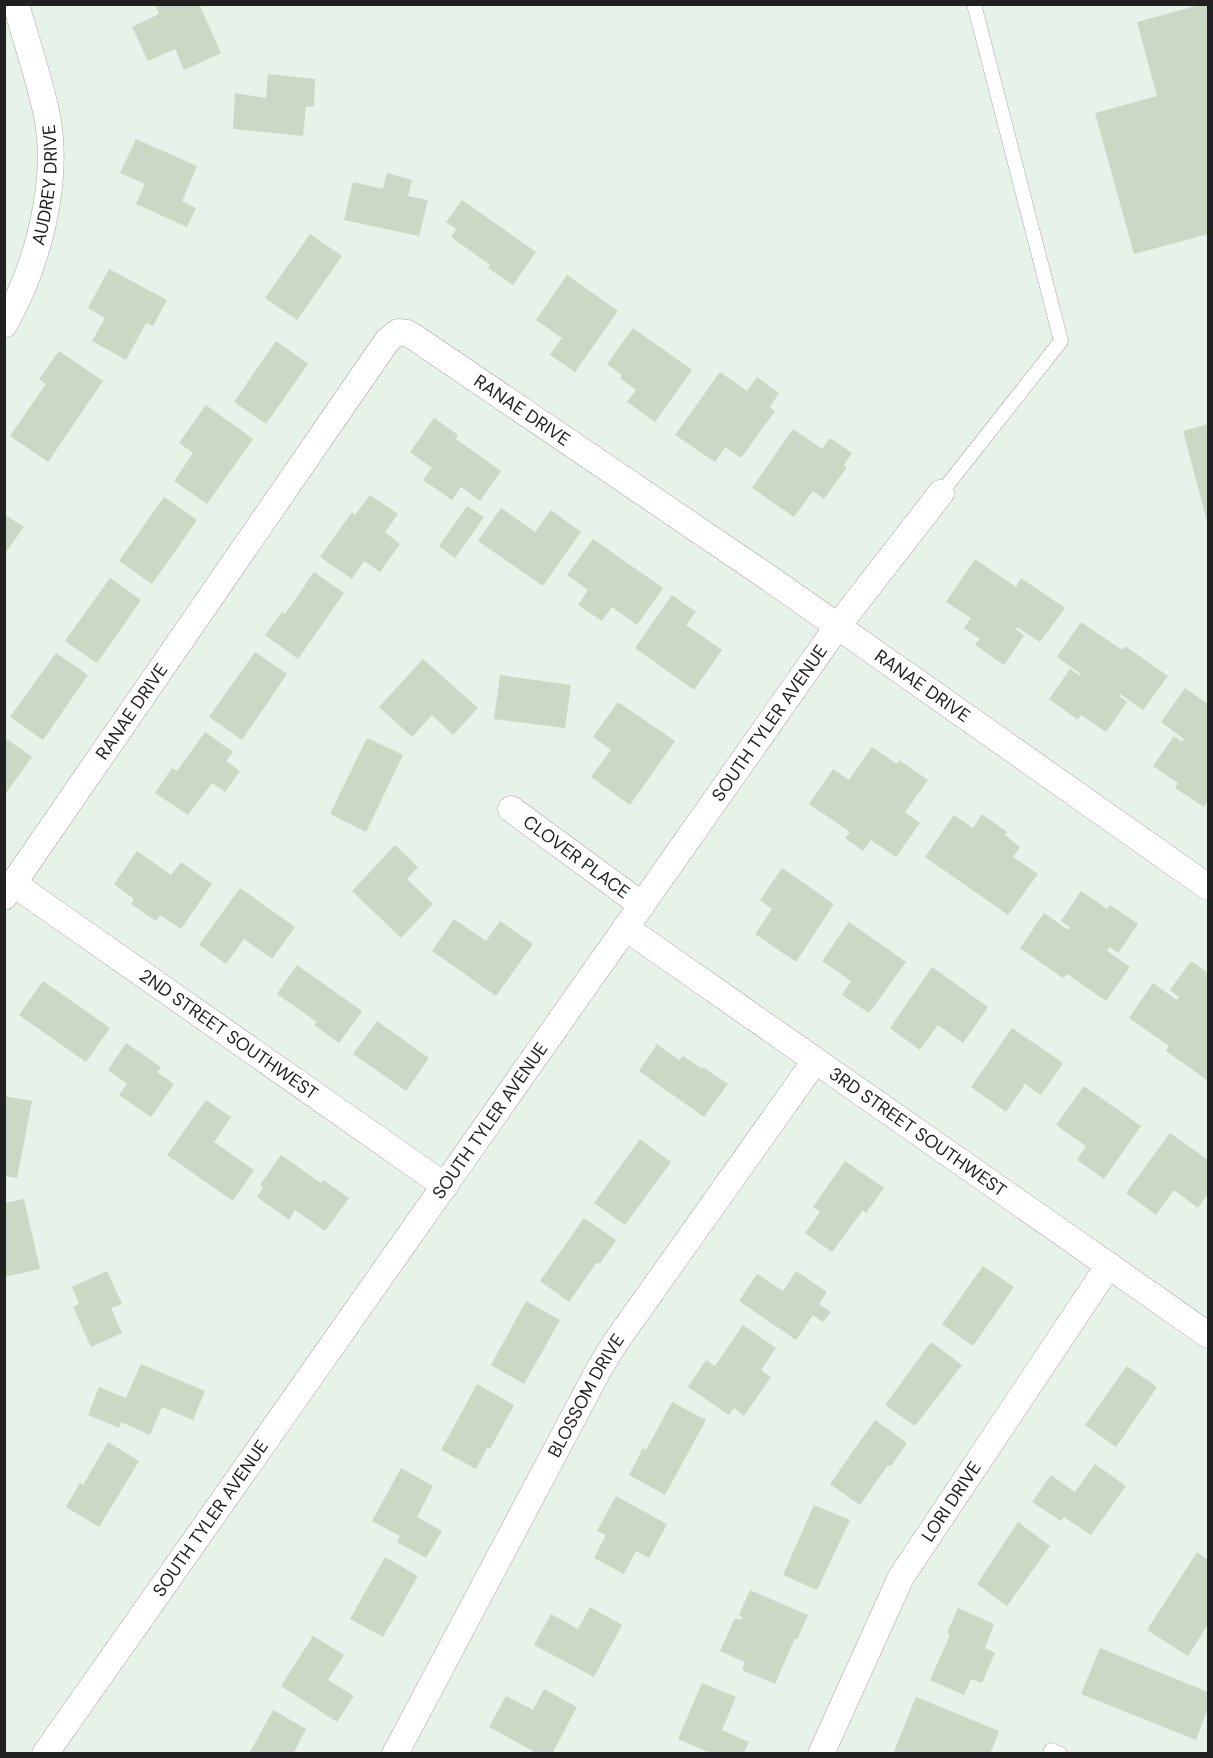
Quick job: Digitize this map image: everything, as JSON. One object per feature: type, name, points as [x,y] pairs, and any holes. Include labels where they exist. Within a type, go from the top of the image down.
[{"type":"street","name":"AUDREY DRIVE","points":[[4,325],[24,285],[42,236],[48,192],[50,143],[46,113],[16,4]]},
{"type":"street","name":"RANAE DRIVE","points":[[9,890],[387,341],[398,332],[414,337],[769,578],[1209,887]]},
{"type":"street","name":"SOUTH TYLER AVENUE","points":[[45,1754],[837,627],[940,493]]},
{"type":"street","name":"CLOVER PLACE","points":[[511,809],[642,905]]},
{"type":"street","name":"2ND STREET SOUTHWEST","points":[[9,890],[445,1186]]},
{"type":"street","name":"3RD STREET SOUTHWEST","points":[[626,928],[1209,1335]]},
{"type":"street","name":"BLOSSOM DRIVE","points":[[395,1754],[599,1369],[615,1343],[815,1061]]},
{"type":"street","name":"LORI DRIVE","points":[[821,1754],[901,1577],[1109,1264]]},
{"type":"lane","points":[[940,493],[1061,341],[974,4]]},
{"type":"building","points":[[161,4],[199,4],[221,53],[184,70],[175,49],[148,61],[132,27],[159,14],[156,7]]},
{"type":"building","points":[[1208,4],[1208,234],[1134,254],[1095,113],[1157,96],[1137,22]]},
{"type":"building","points":[[268,74],[315,79],[314,106],[306,107],[303,136],[233,129],[235,93],[266,98]]},
{"type":"building","points":[[136,139],[197,166],[182,201],[196,208],[187,227],[136,204],[145,184],[120,173]]},
{"type":"building","points":[[387,173],[412,180],[408,196],[428,200],[419,236],[344,220],[353,182],[383,189]]},
{"type":"building","points":[[462,200],[536,252],[513,285],[488,268],[490,265],[451,237],[456,229],[446,222]]},
{"type":"building","points":[[310,234],[342,256],[297,320],[265,298]]},
{"type":"building","points":[[109,269],[167,300],[153,326],[146,323],[126,360],[92,341],[105,318],[88,308]]},
{"type":"building","points":[[567,275],[618,311],[575,372],[550,355],[562,338],[536,320]]},
{"type":"building","points":[[633,328],[692,370],[655,422],[627,402],[636,390],[620,378],[622,375],[607,364]]},
{"type":"building","points":[[276,341],[308,364],[266,424],[234,402]]},
{"type":"building","points":[[59,351],[103,381],[48,462],[10,436],[46,384],[39,379]]},
{"type":"building","points":[[720,372],[747,391],[757,377],[779,393],[770,407],[775,411],[741,458],[725,447],[715,462],[675,435]]},
{"type":"building","points":[[206,405],[253,439],[207,504],[174,481],[193,453],[179,443]]},
{"type":"building","points":[[434,418],[458,435],[456,439],[501,471],[480,501],[461,487],[452,500],[423,480],[432,468],[410,452]]},
{"type":"building","points":[[1208,424],[1208,525],[1183,431]]},
{"type":"building","points":[[793,429],[822,449],[830,438],[852,453],[844,465],[847,467],[824,499],[813,491],[794,517],[752,488]]},
{"type":"building","points":[[370,495],[398,514],[385,532],[400,544],[380,572],[364,561],[352,579],[320,557],[352,512],[355,515]]},
{"type":"building","points":[[164,497],[197,520],[152,584],[119,561]]},
{"type":"building","points":[[467,506],[484,517],[455,558],[439,546]]},
{"type":"building","points":[[501,508],[535,532],[551,510],[581,532],[543,586],[478,541]]},
{"type":"building","points":[[4,514],[24,527],[4,555]]},
{"type":"building","points":[[593,539],[663,588],[637,625],[612,607],[602,621],[578,605],[588,590],[567,575]]},
{"type":"building","points":[[975,559],[1016,587],[1021,578],[1065,608],[1040,642],[1017,627],[1016,629],[1024,636],[1004,665],[975,645],[980,639],[964,628],[971,618],[946,602]]},
{"type":"building","points":[[314,572],[344,593],[298,659],[265,635],[282,612],[285,614]]},
{"type":"building","points":[[110,578],[141,600],[97,663],[65,641]]},
{"type":"building","points":[[672,595],[696,612],[686,625],[722,650],[694,690],[635,648]]},
{"type":"building","points":[[1081,622],[1122,650],[1125,646],[1168,676],[1143,710],[1120,694],[1119,696],[1127,702],[1106,732],[1081,715],[1078,720],[1049,699],[1070,669],[1080,676],[1081,674],[1057,657]]},
{"type":"building","points":[[255,652],[287,674],[242,740],[209,717]]},
{"type":"building","points":[[56,653],[88,675],[43,740],[10,717]]},
{"type":"building","points":[[423,659],[478,708],[453,735],[432,715],[412,737],[379,707]]},
{"type":"building","points":[[500,675],[571,685],[565,728],[494,719]]},
{"type":"building","points":[[1185,688],[1208,704],[1208,800],[1204,807],[1175,788],[1178,783],[1153,766],[1174,736],[1182,742],[1184,739],[1161,722]]},
{"type":"building","points":[[618,702],[675,741],[630,805],[591,777],[611,750],[593,737]]},
{"type":"building","points":[[205,732],[233,752],[226,761],[240,771],[225,792],[212,783],[188,815],[155,793],[172,768],[177,771]]},
{"type":"building","points":[[4,737],[32,757],[6,793],[4,792]]},
{"type":"building","points":[[367,738],[403,755],[366,832],[330,814]]},
{"type":"building","points":[[872,747],[897,764],[899,760],[928,780],[905,812],[920,823],[896,857],[871,840],[863,851],[845,838],[850,832],[809,804],[833,769],[849,780]]},
{"type":"building","points":[[982,814],[1007,832],[1005,835],[1020,847],[1013,857],[1038,874],[1008,915],[925,857],[954,815],[973,828]]},
{"type":"building","points":[[395,845],[418,867],[407,879],[433,904],[401,938],[352,891]]},
{"type":"building","points":[[137,851],[171,875],[181,862],[212,884],[181,929],[160,915],[156,921],[131,904],[134,899],[114,884]]},
{"type":"building","points":[[782,868],[834,904],[796,962],[755,934],[772,909],[760,900]]},
{"type":"building","points":[[240,888],[295,927],[272,959],[244,939],[226,964],[199,945]]},
{"type":"building","points":[[1081,891],[1107,909],[1110,905],[1138,924],[1118,953],[1110,947],[1107,951],[1130,967],[1106,1001],[1067,974],[1063,978],[1020,948],[1044,913],[1068,930],[1070,927],[1061,921]]},
{"type":"building","points":[[454,919],[486,941],[500,921],[533,944],[496,996],[432,951]]},
{"type":"building","points":[[849,922],[906,962],[869,1013],[842,995],[851,981],[822,961]]},
{"type":"building","points":[[1191,961],[1208,973],[1208,1081],[1166,1051],[1169,1046],[1129,1018],[1153,983],[1177,1000],[1179,997],[1170,990]]},
{"type":"building","points":[[297,965],[362,1011],[339,1043],[314,1025],[317,1022],[277,994]]},
{"type":"building","points":[[932,967],[988,1007],[963,1043],[938,1025],[920,1050],[890,1028]]},
{"type":"building","points":[[43,981],[110,1028],[86,1062],[19,1015]]},
{"type":"building","points":[[377,1021],[429,1058],[406,1091],[353,1054]]},
{"type":"building","points":[[1012,1028],[1063,1063],[1041,1095],[1025,1084],[1006,1112],[971,1087]]},
{"type":"building","points":[[126,1043],[161,1067],[157,1072],[174,1084],[151,1117],[119,1095],[127,1084],[108,1070]]},
{"type":"building","points":[[657,1044],[679,1060],[683,1056],[728,1084],[704,1117],[639,1071]]},
{"type":"building","points":[[1084,1086],[1141,1126],[1104,1179],[1077,1160],[1086,1146],[1056,1125]]},
{"type":"building","points":[[4,1096],[32,1101],[17,1178],[4,1176]]},
{"type":"building","points":[[206,1100],[231,1117],[214,1142],[254,1170],[233,1201],[167,1155]]},
{"type":"building","points":[[1170,1133],[1208,1160],[1208,1194],[1198,1208],[1174,1190],[1156,1215],[1126,1193]]},
{"type":"building","points":[[640,1139],[671,1162],[625,1225],[594,1203]]},
{"type":"building","points":[[281,1155],[321,1183],[323,1180],[349,1198],[325,1231],[295,1210],[289,1220],[257,1197],[263,1188],[260,1185]]},
{"type":"building","points":[[845,1161],[884,1188],[866,1213],[863,1210],[832,1252],[805,1233],[820,1212],[813,1207]]},
{"type":"building","points":[[24,1199],[40,1269],[4,1277],[4,1203]]},
{"type":"building","points":[[584,1218],[616,1240],[600,1264],[597,1262],[569,1302],[540,1281]]},
{"type":"building","points":[[983,1266],[1014,1287],[973,1346],[942,1324]]},
{"type":"building","points":[[107,1271],[122,1304],[111,1308],[122,1333],[91,1347],[73,1307],[79,1304],[72,1287]]},
{"type":"building","points":[[796,1271],[827,1292],[819,1304],[831,1312],[823,1322],[813,1315],[796,1340],[739,1301],[757,1274],[783,1291]]},
{"type":"building","points":[[526,1301],[560,1320],[524,1384],[491,1365]]},
{"type":"building","points":[[743,1325],[776,1348],[761,1370],[771,1377],[744,1416],[734,1408],[729,1415],[688,1387],[706,1360],[715,1366]]},
{"type":"building","points":[[931,1342],[962,1365],[915,1426],[885,1405]]},
{"type":"building","points":[[141,1364],[205,1391],[193,1420],[162,1407],[150,1435],[121,1422],[119,1428],[88,1415],[99,1387],[126,1398]]},
{"type":"building","points":[[1127,1366],[1157,1387],[1116,1447],[1085,1425]]},
{"type":"building","points":[[477,1384],[514,1405],[490,1449],[487,1448],[476,1469],[441,1450]]},
{"type":"building","points":[[672,1402],[706,1420],[665,1495],[629,1475],[643,1448],[646,1450]]},
{"type":"building","points":[[875,1420],[907,1443],[891,1466],[888,1465],[860,1505],[830,1484]]},
{"type":"building","points":[[108,1442],[139,1461],[99,1527],[66,1507],[80,1483],[83,1485]]},
{"type":"building","points":[[1095,1464],[1126,1486],[1091,1535],[1064,1517],[1061,1521],[1032,1502],[1051,1475],[1075,1492]]},
{"type":"building","points":[[401,1468],[433,1486],[417,1517],[442,1531],[426,1558],[397,1542],[400,1536],[372,1521]]},
{"type":"building","points":[[616,1496],[667,1524],[649,1558],[636,1551],[624,1574],[594,1558],[606,1535],[597,1531]]},
{"type":"building","points":[[814,1505],[850,1520],[817,1590],[783,1575]]},
{"type":"building","points":[[1018,1522],[1050,1546],[1007,1606],[977,1584]]},
{"type":"building","points":[[1197,1552],[1208,1560],[1208,1624],[1188,1656],[1147,1630]]},
{"type":"building","points":[[385,1557],[418,1576],[383,1637],[350,1619]]},
{"type":"building","points":[[750,1590],[808,1615],[797,1640],[795,1638],[775,1684],[742,1670],[745,1662],[720,1651],[735,1618],[741,1620],[742,1617],[739,1615]]},
{"type":"building","points":[[590,1607],[622,1625],[594,1677],[534,1645],[551,1614],[578,1629]]},
{"type":"building","points":[[958,1608],[994,1624],[985,1648],[995,1653],[982,1683],[971,1679],[964,1695],[930,1680],[950,1635],[947,1633]]},
{"type":"building","points":[[313,1636],[344,1655],[328,1680],[354,1696],[337,1722],[281,1686]]},
{"type":"building","points":[[1100,1648],[1208,1692],[1208,1709],[1196,1740],[1081,1694]]},
{"type":"building","points":[[702,1683],[736,1697],[722,1730],[749,1742],[743,1754],[707,1754],[708,1752],[678,1739]]},
{"type":"building","points":[[544,1689],[577,1707],[552,1754],[538,1754],[489,1727],[506,1696],[533,1710]]},
{"type":"building","points":[[916,1697],[999,1731],[990,1754],[893,1754]]},
{"type":"building","points":[[273,1710],[306,1729],[293,1754],[249,1754]]}]
